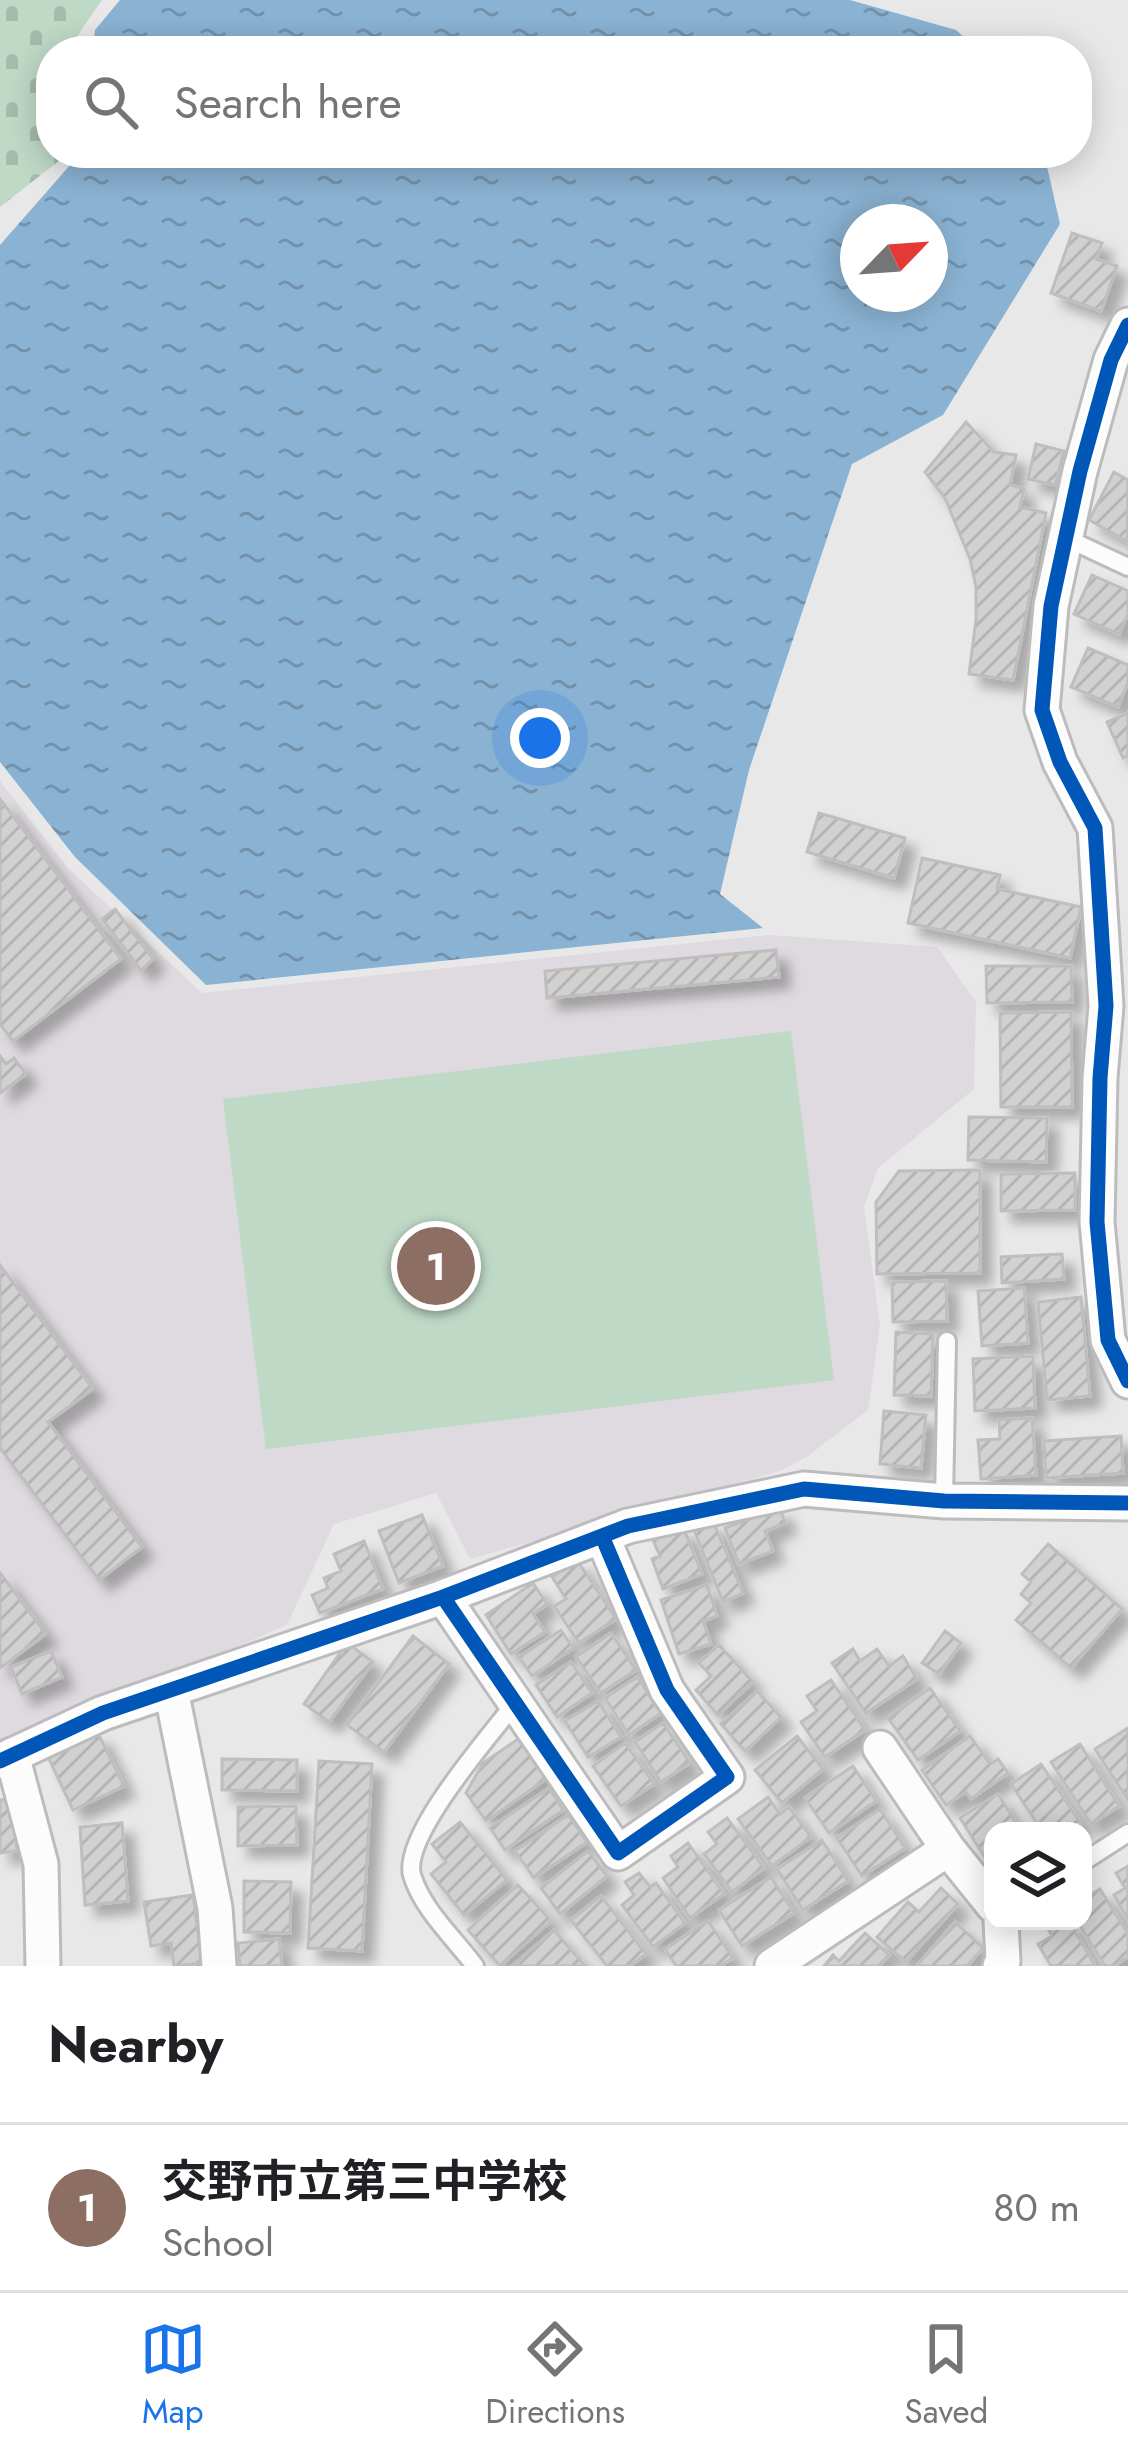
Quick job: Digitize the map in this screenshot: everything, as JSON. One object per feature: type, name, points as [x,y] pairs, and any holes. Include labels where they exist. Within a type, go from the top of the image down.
[{"type":"street","points":[[1128,325],[1111,361],[1066,538],[1051,606],[1042,710],[1060,762],[1095,828],[1115,906],[1100,1078],[1097,1222],[1108,1340],[1128,1381]]},
{"type":"street","points":[[43,1966],[40,1864],[6,1758],[103,1713],[443,1598],[628,1526],[804,1489],[944,1501],[1128,1503]]},
{"type":"street","points":[[443,1598],[619,1853],[727,1777],[667,1690],[602,1536]]},
{"type":"street","points":[[171,1690],[214,1908],[219,1966]]},
{"type":"street","points":[[880,1748],[984,1895]]},
{"type":"street","points":[[772,1966],[948,1849]]},
{"type":"street","points":[[1000,1966],[1001,1930]]},
{"type":"lane","points":[[1066,538],[1128,567]]},
{"type":"lane","points":[[944,1501],[947,1341]]},
{"type":"lane","points":[[475,1966],[421,1897],[410,1869],[424,1823],[515,1703]]},
{"type":"lane","points":[[1092,1856],[1128,1833]]},
{"type":"shaded area","points":[[0,781],[68,868],[202,993],[770,935],[937,947],[976,1002],[974,1089],[878,1168],[864,1207],[880,1325],[868,1410],[808,1456],[780,1471],[470,1559],[436,1493],[334,1524],[287,1625],[0,1749]]},
{"type":"green space","points":[[0,0],[102,0],[77,36],[36,36],[36,168],[50,168],[0,207]]},
{"type":"green space","points":[[791,1031],[834,1380],[266,1449],[223,1099]]},
{"type":"water","points":[[120,0],[850,0],[956,30],[963,36],[94,36]]},
{"type":"water","points":[[67,168],[1047,168],[1060,224],[943,415],[852,464],[749,770],[720,894],[763,928],[206,985],[75,857],[0,762],[0,245]]},
{"type":"building","points":[[1072,233],[1102,243],[1096,259],[1117,266],[1101,311],[1051,293]]},
{"type":"building","points":[[966,422],[994,452],[1016,455],[1010,485],[1024,489],[1020,507],[1046,513],[1013,680],[969,674],[976,620],[970,559],[945,498],[925,472]]},
{"type":"building","points":[[1036,444],[1064,451],[1055,485],[1028,479]]},
{"type":"building","points":[[1114,472],[1128,480],[1127,541],[1089,520]]},
{"type":"building","points":[[1092,575],[1128,591],[1128,614],[1119,634],[1074,614]]},
{"type":"building","points":[[1088,648],[1128,665],[1128,682],[1118,707],[1071,687]]},
{"type":"building","points":[[1128,713],[1128,756],[1123,758],[1107,722]]},
{"type":"building","points":[[0,799],[121,959],[13,1041],[0,1024]]},
{"type":"building","points":[[819,813],[905,838],[894,878],[807,852]]},
{"type":"building","points":[[922,858],[1000,875],[997,889],[1081,907],[1070,958],[908,923]]},
{"type":"building","points":[[115,909],[153,959],[141,970],[102,919]]},
{"type":"building","points":[[776,950],[779,977],[547,998],[545,971]]},
{"type":"building","points":[[986,966],[1071,966],[1072,1002],[987,1003]]},
{"type":"building","points":[[1071,1012],[1072,1107],[1001,1107],[1000,1013]]},
{"type":"building","points":[[0,1056],[6,1064],[14,1058],[26,1074],[0,1093]]},
{"type":"building","points":[[969,1117],[1047,1118],[1046,1162],[968,1160]]},
{"type":"building","points":[[980,1170],[980,1273],[877,1274],[876,1202],[899,1171]]},
{"type":"building","points":[[1075,1173],[1075,1210],[1001,1211],[1001,1174]]},
{"type":"building","points":[[1062,1254],[1064,1279],[1002,1283],[1001,1257]]},
{"type":"building","points":[[0,1265],[93,1389],[48,1422],[142,1547],[99,1580],[0,1448]]},
{"type":"building","points":[[946,1281],[947,1321],[893,1322],[892,1282]]},
{"type":"building","points":[[1024,1288],[1028,1343],[982,1346],[978,1291]]},
{"type":"building","points":[[1081,1297],[1090,1396],[1047,1400],[1038,1302]]},
{"type":"building","points":[[896,1332],[933,1334],[931,1396],[894,1395]]},
{"type":"building","points":[[1033,1356],[1035,1408],[975,1411],[973,1359]]},
{"type":"building","points":[[884,1411],[926,1415],[921,1468],[880,1464]]},
{"type":"building","points":[[1032,1418],[1036,1475],[981,1479],[978,1440],[1000,1439],[999,1420]]},
{"type":"building","points":[[1121,1436],[1123,1473],[1046,1478],[1044,1441]]},
{"type":"building","points":[[780,1508],[785,1523],[765,1531],[773,1551],[739,1564],[725,1528]]},
{"type":"building","points":[[422,1515],[443,1566],[399,1583],[379,1531]]},
{"type":"building","points":[[713,1521],[743,1593],[723,1602],[694,1530]]},
{"type":"building","points":[[683,1527],[702,1574],[663,1589],[652,1559],[660,1556],[652,1538]]},
{"type":"building","points":[[364,1541],[383,1589],[320,1613],[312,1595],[328,1588],[324,1578],[341,1571],[334,1554]]},
{"type":"building","points":[[1048,1544],[1122,1609],[1071,1668],[1016,1620],[1031,1603],[1021,1594],[1031,1582],[1022,1574]]},
{"type":"building","points":[[577,1560],[616,1619],[579,1643],[554,1606],[566,1599],[552,1577]]},
{"type":"building","points":[[0,1573],[46,1634],[0,1668]]},
{"type":"building","points":[[533,1583],[547,1604],[533,1614],[545,1632],[511,1654],[486,1615]]},
{"type":"building","points":[[707,1585],[717,1616],[703,1621],[711,1644],[679,1654],[661,1600]]},
{"type":"building","points":[[561,1630],[573,1648],[532,1676],[519,1657]]},
{"type":"building","points":[[945,1631],[961,1643],[939,1674],[922,1663]]},
{"type":"building","points":[[611,1633],[636,1670],[601,1693],[576,1657]]},
{"type":"building","points":[[413,1636],[449,1664],[384,1752],[347,1725]]},
{"type":"building","points":[[347,1643],[373,1662],[329,1722],[304,1704]]},
{"type":"building","points":[[719,1645],[753,1682],[718,1715],[696,1690],[711,1676],[699,1663]]},
{"type":"building","points":[[853,1649],[860,1661],[877,1649],[889,1666],[903,1656],[917,1679],[866,1713],[832,1663]]},
{"type":"building","points":[[51,1651],[62,1677],[22,1694],[11,1667]]},
{"type":"building","points":[[571,1662],[592,1693],[557,1717],[536,1685]]},
{"type":"building","points":[[637,1677],[661,1713],[629,1735],[605,1698]]},
{"type":"building","points":[[831,1680],[865,1730],[825,1757],[801,1722],[817,1711],[807,1696]]},
{"type":"building","points":[[930,1688],[960,1731],[918,1760],[888,1718]]},
{"type":"building","points":[[757,1691],[781,1717],[745,1751],[721,1724]]},
{"type":"building","points":[[598,1701],[621,1737],[588,1757],[565,1721]]},
{"type":"building","points":[[663,1723],[690,1763],[661,1782],[635,1742]]},
{"type":"building","points":[[1128,1728],[1128,1800],[1095,1749]]},
{"type":"building","points":[[98,1733],[124,1786],[73,1810],[48,1757]]},
{"type":"building","points":[[797,1736],[823,1769],[782,1803],[755,1770]]},
{"type":"building","points":[[970,1736],[990,1764],[998,1759],[1008,1773],[971,1799],[966,1792],[946,1805],[922,1770]]},
{"type":"building","points":[[521,1737],[549,1777],[486,1821],[466,1793],[483,1763]]},
{"type":"building","points":[[625,1743],[654,1784],[621,1806],[593,1766]]},
{"type":"building","points":[[1080,1744],[1119,1806],[1090,1822],[1051,1762]]},
{"type":"building","points":[[222,1759],[297,1760],[297,1791],[222,1790]]},
{"type":"building","points":[[319,1761],[372,1764],[362,1951],[308,1948]]},
{"type":"building","points":[[1041,1764],[1080,1822],[1036,1822],[1011,1784]]},
{"type":"building","points":[[853,1766],[876,1801],[829,1833],[805,1798]]},
{"type":"building","points":[[549,1788],[563,1810],[505,1850],[490,1828]]},
{"type":"building","points":[[998,1794],[1015,1822],[984,1822],[984,1856],[960,1818]]},
{"type":"building","points":[[768,1797],[780,1814],[789,1807],[811,1837],[772,1866],[738,1819]]},
{"type":"building","points":[[12,1799],[17,1851],[0,1853],[0,1800]]},
{"type":"building","points":[[296,1806],[297,1845],[238,1846],[238,1807]]},
{"type":"building","points":[[880,1809],[905,1848],[862,1876],[837,1838]]},
{"type":"building","points":[[568,1815],[587,1842],[534,1878],[515,1851]]},
{"type":"building","points":[[727,1818],[764,1868],[732,1892],[704,1854],[717,1844],[708,1832]]},
{"type":"building","points":[[460,1822],[507,1880],[464,1915],[431,1874],[446,1862],[432,1844]]},
{"type":"building","points":[[122,1823],[128,1901],[85,1905],[80,1827]]},
{"type":"building","points":[[822,1840],[848,1881],[803,1910],[777,1869]]},
{"type":"building","points":[[688,1843],[724,1894],[690,1918],[663,1878],[678,1867],[671,1856]]},
{"type":"building","points":[[588,1851],[607,1876],[560,1914],[541,1888]]},
{"type":"building","points":[[1128,1866],[1128,1920],[1114,1895],[1125,1888],[1116,1873]]},
{"type":"building","points":[[639,1873],[650,1887],[656,1883],[685,1923],[653,1947],[622,1905],[634,1895],[625,1882]]},
{"type":"building","points":[[771,1877],[794,1913],[742,1946],[719,1910]]},
{"type":"building","points":[[244,1881],[291,1882],[290,1933],[244,1932]]},
{"type":"building","points":[[518,1885],[551,1921],[500,1966],[468,1930]]},
{"type":"building","points":[[941,1888],[958,1904],[906,1962],[877,1937],[908,1902],[919,1912]]},
{"type":"building","points":[[1100,1889],[1128,1934],[1128,1957],[1114,1966],[1105,1966],[1083,1930],[1092,1930],[1092,1894]]},
{"type":"building","points":[[193,1895],[202,1963],[174,1966],[171,1943],[151,1946],[144,1902]]},
{"type":"building","points":[[601,1896],[646,1954],[630,1966],[607,1966],[571,1920]]},
{"type":"building","points":[[708,1921],[733,1958],[720,1966],[676,1966],[665,1949]]},
{"type":"building","points":[[955,1922],[983,1948],[967,1966],[917,1966]]},
{"type":"building","points":[[554,1930],[585,1966],[512,1966]]},
{"type":"building","points":[[1049,1930],[1074,1930],[1095,1966],[1051,1966],[1038,1944],[1052,1936]]},
{"type":"building","points":[[865,1933],[889,1955],[879,1966],[824,1966],[833,1955],[839,1961]]},
{"type":"building","points":[[279,1939],[282,1966],[240,1966],[238,1943]]},
{"type":"cycle path","points":[[1128,325],[1111,360],[1080,471],[1051,606],[1042,710],[1060,762],[1095,828],[1106,1006],[1097,1222],[1108,1340],[1128,1381]]},
{"type":"cycle path","points":[[0,1761],[103,1713],[443,1597],[628,1526],[804,1489],[944,1501],[1128,1503]]},
{"type":"cycle path","points":[[443,1597],[618,1853],[727,1777],[667,1690],[602,1536]]},
{"type":"place","name":"交野市立第三中学校","points":[[436,1266]]}]
